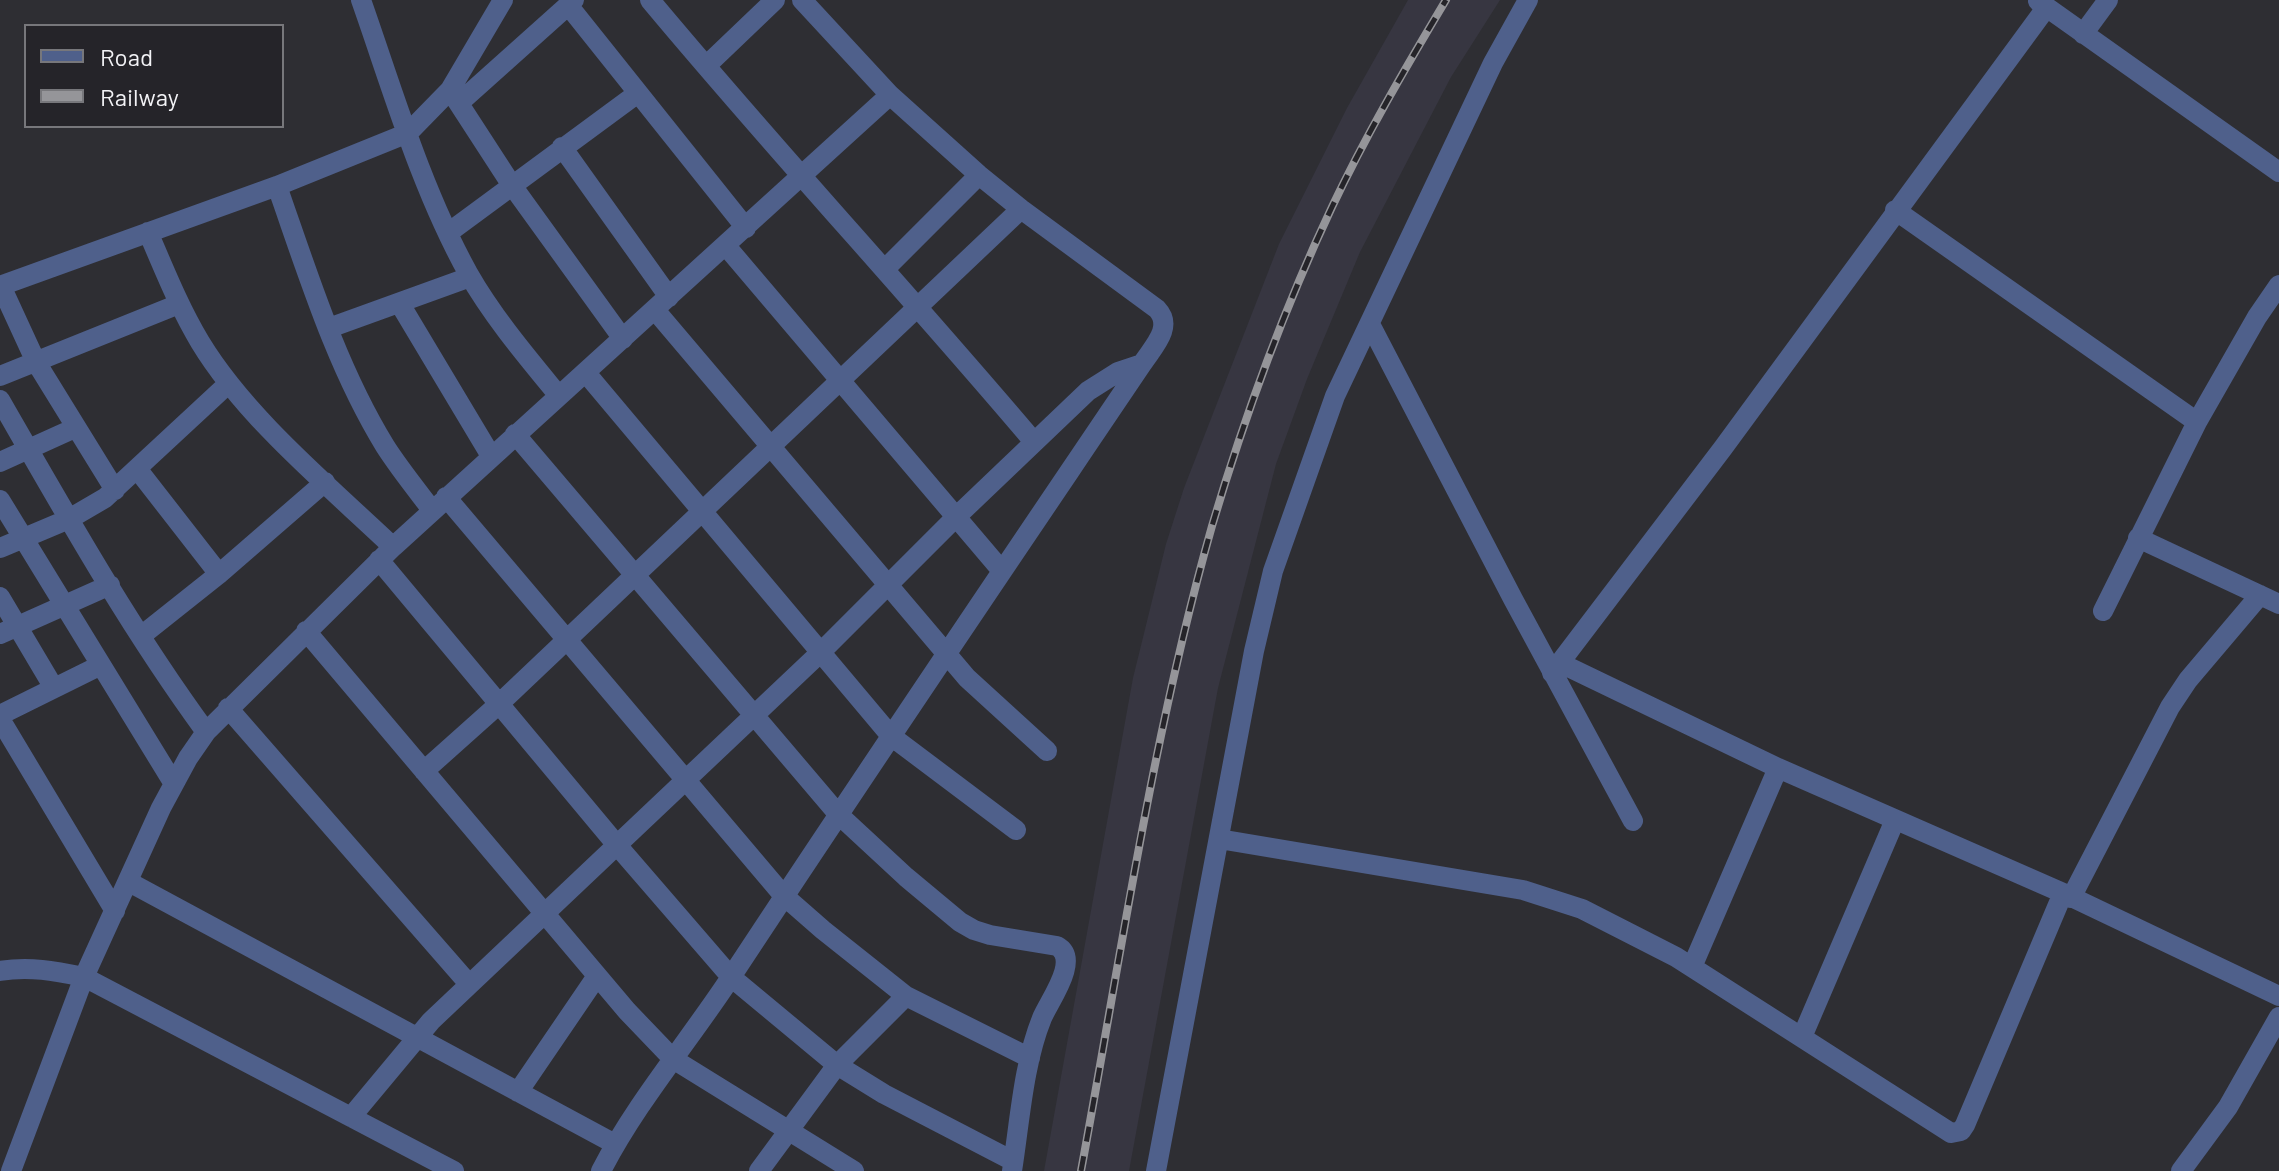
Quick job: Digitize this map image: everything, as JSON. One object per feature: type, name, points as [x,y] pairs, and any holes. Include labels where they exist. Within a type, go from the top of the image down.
[{"type":"street","points":[[361,0],[408,133],[448,233],[470,277],[559,396]]},
{"type":"street","points":[[650,0],[801,178],[919,306],[1034,442]]},
{"type":"street","points":[[706,66],[775,0]]},
{"type":"street","points":[[601,1171],[615,1144],[731,977],[783,895],[1142,364],[1166,323],[1164,316],[979,175],[890,95],[802,0]]},
{"type":"street","points":[[1156,1171],[1254,651],[1273,571],[1320,431],[1493,63],[1528,0]]},
{"type":"street","points":[[2083,34],[2108,0]]},
{"type":"street","points":[[115,490],[36,362],[0,286],[277,186],[408,133],[571,2],[638,93],[746,228]]},
{"type":"street","points":[[454,96],[498,3]]},
{"type":"street","points":[[1556,668],[1723,448],[2041,4],[2279,172]]},
{"type":"street","points":[[448,233],[638,93]]},
{"type":"street","points":[[11,1171],[84,977],[161,808],[206,732],[439,504],[890,95]]},
{"type":"street","points":[[454,96],[511,184],[623,339]]},
{"type":"street","points":[[562,147],[662,304],[772,445],[946,654],[987,698],[1047,751]]},
{"type":"street","points":[[885,269],[979,175]]},
{"type":"street","points":[[277,186],[329,328],[359,399],[379,436],[567,639],[783,895],[906,996],[1030,1058]]},
{"type":"street","points":[[424,771],[499,704],[1021,209]]},
{"type":"street","points":[[1895,210],[2197,422]]},
{"type":"street","points":[[148,232],[179,304],[201,344],[229,383],[325,482],[386,554],[499,704],[731,977],[837,1065],[1013,1166],[1030,1058],[1044,1014],[1062,980],[1066,954],[1063,949],[990,935],[960,922],[838,814],[515,434]]},
{"type":"street","points":[[726,246],[1002,571]]},
{"type":"street","points":[[329,328],[470,277]]},
{"type":"street","points":[[2103,611],[2197,422],[2257,317],[2279,285]]},
{"type":"street","points":[[0,376],[179,304]]},
{"type":"street","points":[[400,304],[491,456]]},
{"type":"street","points":[[1370,324],[1556,668],[1633,821]]},
{"type":"street","points":[[351,1117],[415,1036],[821,652],[1034,442],[1102,380],[1142,364]]},
{"type":"street","points":[[586,373],[891,736],[1016,830]]},
{"type":"street","points":[[0,548],[69,519],[115,490],[229,383]]},
{"type":"street","points":[[0,400],[141,636],[206,732]]},
{"type":"street","points":[[0,462],[75,428]]},
{"type":"street","points":[[138,470],[219,574]]},
{"type":"street","points":[[141,636],[219,574],[325,482]]},
{"type":"street","points":[[0,500],[174,784]]},
{"type":"street","points":[[2138,538],[2279,604]]},
{"type":"street","points":[[9,630],[110,585]]},
{"type":"street","points":[[1219,839],[1523,890],[1582,909],[1692,967],[1951,1133],[1961,1131],[2067,896],[2170,707],[2188,680],[2260,595]]},
{"type":"street","points":[[0,597],[9,630],[54,688]]},
{"type":"street","points":[[306,631],[597,976],[673,1059],[854,1171]]},
{"type":"street","points":[[101,665],[0,717],[115,911]]},
{"type":"street","points":[[1556,668],[2067,896],[2279,996]]},
{"type":"street","points":[[228,708],[469,984]]},
{"type":"street","points":[[1692,967],[1778,768]]},
{"type":"street","points":[[1802,1037],[1895,820]]},
{"type":"street","points":[[129,882],[615,1144]]},
{"type":"street","points":[[0,971],[19,968],[52,970],[84,977],[454,1171]]},
{"type":"street","points":[[518,1092],[597,976]]},
{"type":"street","points":[[759,1171],[837,1065],[906,996]]},
{"type":"street","points":[[2181,1171],[2228,1107],[2279,1017]]},
{"type":"shaded area","points":[[1408,0],[1500,0],[1451,77],[1360,252],[1307,379],[1276,464],[1218,688],[1129,1171],[1044,1171],[1133,678],[1166,544],[1184,488],[1279,244],[1347,108]]},
{"type":"railway","points":[[1081,1171],[1155,766],[1191,605],[1224,485],[1266,364],[1314,246],[1372,128],[1446,0]]}]
